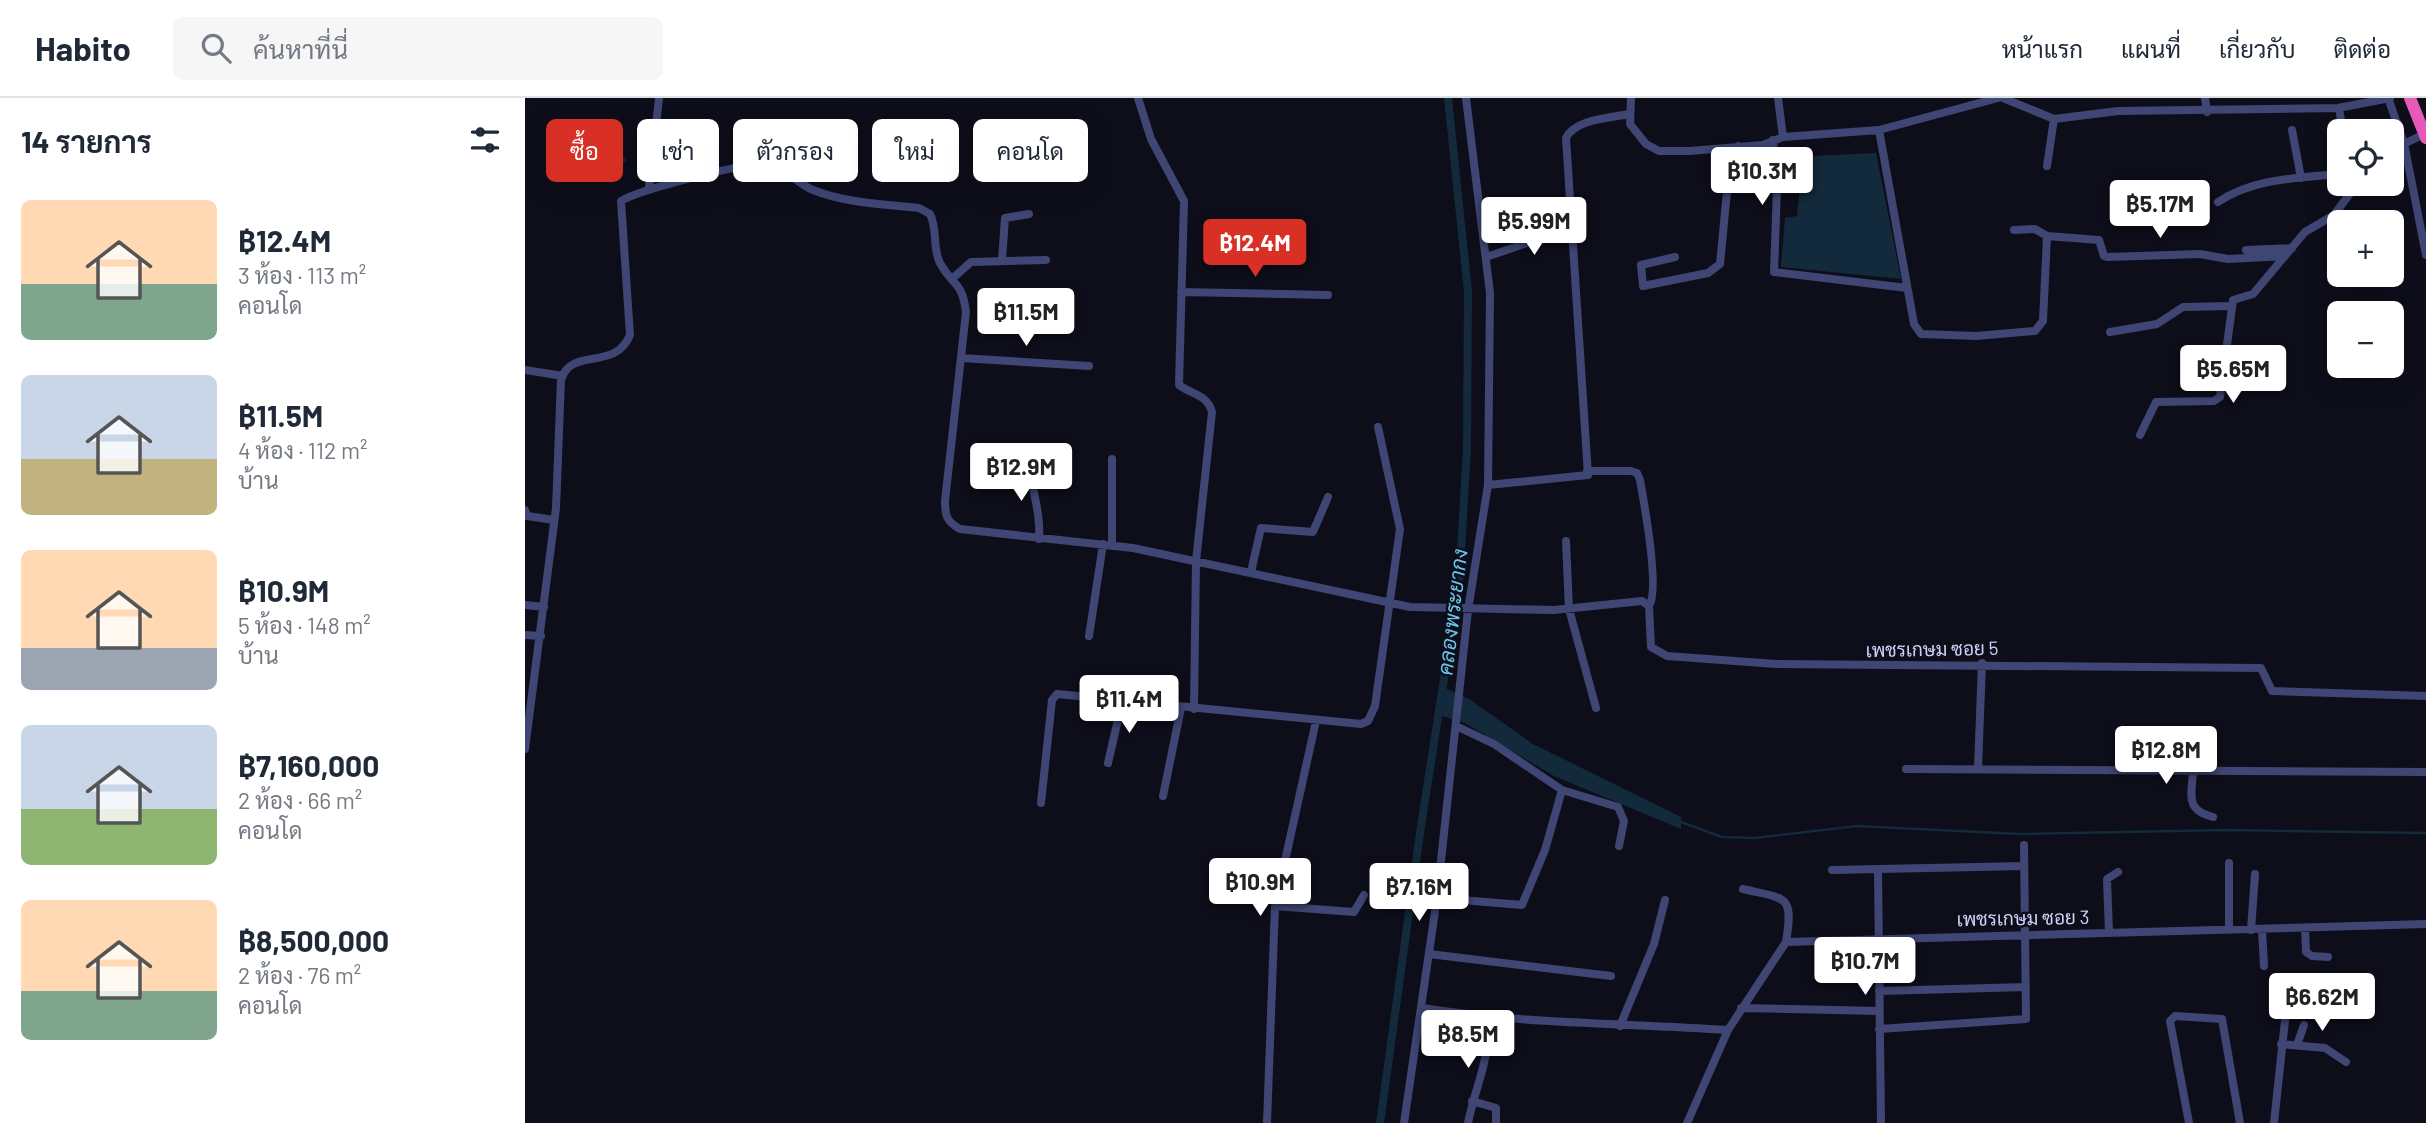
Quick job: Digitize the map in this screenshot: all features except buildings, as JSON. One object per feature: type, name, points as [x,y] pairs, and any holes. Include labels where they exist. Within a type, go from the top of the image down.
[{"type":"highway","points":[[2410,98],[2425,136]]},
{"type":"street","points":[[649,187],[660,98]]},
{"type":"street","points":[[1138,98],[1151,139],[1184,201],[1179,385],[1203,397],[1210,403],[1212,412],[1196,561],[1194,709]]},
{"type":"street","points":[[1404,1123],[1437,898],[1457,726],[1466,609],[1488,485],[1490,317],[1486,257],[1466,98]]},
{"type":"street","points":[[1631,98],[1629,114],[1636,136],[1659,151],[1763,145],[1783,137],[1879,130],[1997,98]]},
{"type":"street","points":[[1778,98],[1783,137]]},
{"type":"street","points":[[2003,98],[2054,119],[2118,111],[2207,112],[2337,108],[2389,98],[2396,119]]},
{"type":"street","points":[[2205,98],[2207,112]]},
{"type":"street","points":[[2257,98],[2259,110]]},
{"type":"street","points":[[1488,485],[1588,475],[1566,138],[1570,130],[1629,114]]},
{"type":"street","points":[[2340,114],[2341,119]]},
{"type":"street","points":[[2047,166],[2054,119]]},
{"type":"street","points":[[1879,130],[1914,324],[1927,336],[2010,335],[2035,331],[2043,321],[2047,236]]},
{"type":"street","points":[[2292,130],[2301,178]]},
{"type":"street","points":[[2425,136],[2404,142],[2426,256]]},
{"type":"street","points":[[1773,141],[1777,188],[1774,272],[1907,288]]},
{"type":"street","points":[[1675,257],[1641,265],[1643,286],[1709,273],[1720,264],[1729,171],[1738,146]]},
{"type":"street","points":[[525,749],[554,520],[563,376],[569,366],[576,362],[613,355],[624,349],[630,335],[621,201],[649,187],[762,164],[780,170],[812,190],[833,196],[919,208],[930,214],[934,222],[938,257],[961,287],[966,312],[945,516],[950,524],[960,529],[1108,545],[1390,602],[1439,609],[1569,609],[1633,601],[1649,606],[1653,601],[1652,568],[1637,473],[1587,471]]},
{"type":"street","points":[[2218,202],[2232,192],[2268,181],[2327,175]]},
{"type":"street","points":[[2110,332],[2157,324],[2183,307],[2233,303],[2253,294],[2305,232],[2334,215],[2348,196]]},
{"type":"street","points":[[1002,260],[1005,218],[1029,214]]},
{"type":"street","points":[[1486,257],[1571,228]]},
{"type":"street","points":[[2014,230],[2035,229],[2047,236],[2099,240],[2107,257],[2200,254],[2228,259],[2285,256]]},
{"type":"street","points":[[2246,250],[2292,248]]},
{"type":"street","points":[[953,278],[971,261],[1046,260]]},
{"type":"street","points":[[1181,292],[1328,295]]},
{"type":"street","points":[[2140,435],[2147,425],[2152,406],[2159,400],[2214,401],[2220,397],[2233,303]]},
{"type":"street","points":[[961,358],[1089,366]]},
{"type":"street","points":[[525,370],[563,376]]},
{"type":"street","points":[[1041,803],[1053,696],[1316,721],[1361,724],[1368,721],[1375,706],[1400,529],[1378,427]]},
{"type":"street","points":[[1089,636],[1108,545],[1112,459]]},
{"type":"street","points":[[1030,466],[1032,489],[1041,518],[1039,539]]},
{"type":"street","points":[[1251,572],[1261,528],[1313,532],[1328,497]]},
{"type":"street","points":[[525,510],[527,516],[554,520]]},
{"type":"street","points":[[1566,541],[1569,609],[1596,708]]},
{"type":"street","points":[[525,605],[544,607]]},
{"type":"street","name":"เพชรเกษม ซอย 5","points":[[1649,606],[1649,641],[1655,651],[1667,656],[1790,664],[1982,663],[2261,668],[2271,691],[2426,696]]},
{"type":"street","points":[[525,635],[541,636]]},
{"type":"street","points":[[1978,768],[1982,663]]},
{"type":"street","points":[[1108,763],[1122,702]]},
{"type":"street","points":[[1163,796],[1181,708]]},
{"type":"street","points":[[1267,1123],[1275,906],[1316,721]]},
{"type":"street","points":[[1457,726],[1485,739],[1562,790],[1618,807],[1625,821],[1619,846]]},
{"type":"street","points":[[1906,769],[2426,772]]},
{"type":"street","points":[[2193,772],[2193,807],[2198,813],[2213,817]]},
{"type":"street","points":[[1437,898],[1522,905],[1545,850],[1562,790]]},
{"type":"street","points":[[1879,1029],[2024,1021],[2024,845]]},
{"type":"street","points":[[2229,863],[2229,930]]},
{"type":"street","points":[[1832,870],[2024,866]]},
{"type":"street","points":[[1878,870],[1881,1123]]},
{"type":"street","points":[[2109,932],[2105,887],[2108,879],[2118,872]]},
{"type":"street","points":[[2251,930],[2255,874]]},
{"type":"street","points":[[1687,1123],[1728,1030],[1786,942],[1790,912],[1785,901],[1743,888]]},
{"type":"street","points":[[1275,906],[1354,912],[1364,895]]},
{"type":"street","points":[[1620,1026],[1654,944],[1665,900]]},
{"type":"street","name":"เพชรเกษม ซอย 3","points":[[1786,942],[2026,933],[2263,930],[2426,924]]},
{"type":"street","points":[[2305,929],[2309,955],[2328,957]]},
{"type":"street","points":[[2263,930],[2264,966]]},
{"type":"street","points":[[1429,954],[1611,976]]},
{"type":"street","points":[[1879,991],[2026,987]]},
{"type":"street","points":[[1422,1008],[1486,1017],[1728,1030]]},
{"type":"street","points":[[1741,1008],[1879,1012]]},
{"type":"street","points":[[2274,1123],[2286,1012]]},
{"type":"street","points":[[2189,1123],[2171,1021],[2175,1016],[2222,1019],[2240,1123]]},
{"type":"street","points":[[1468,1123],[1472,1101],[1487,1056],[1486,1017]]},
{"type":"street","points":[[2297,1045],[2304,1025]]},
{"type":"street","points":[[2281,1044],[2325,1048],[2346,1062]]},
{"type":"street","points":[[1472,1101],[1496,1108],[1496,1123]]},
{"type":"water","points":[[1876,153],[1901,279],[1781,267],[1785,218],[1797,216],[1800,188],[1788,186],[1791,157]]},
{"type":"water","points":[[1443,687],[1469,699],[1533,744],[1681,817],[1681,829],[1554,776],[1465,723],[1439,715]]},
{"type":"waterway","name":"คลองพระยากง","points":[[1380,1123],[1421,826],[1459,583],[1467,449],[1468,292],[1448,98]]},
{"type":"waterway","points":[[1678,821],[1722,837],[1754,838],[1857,826],[2020,834],[2227,830],[2426,833]]}]
